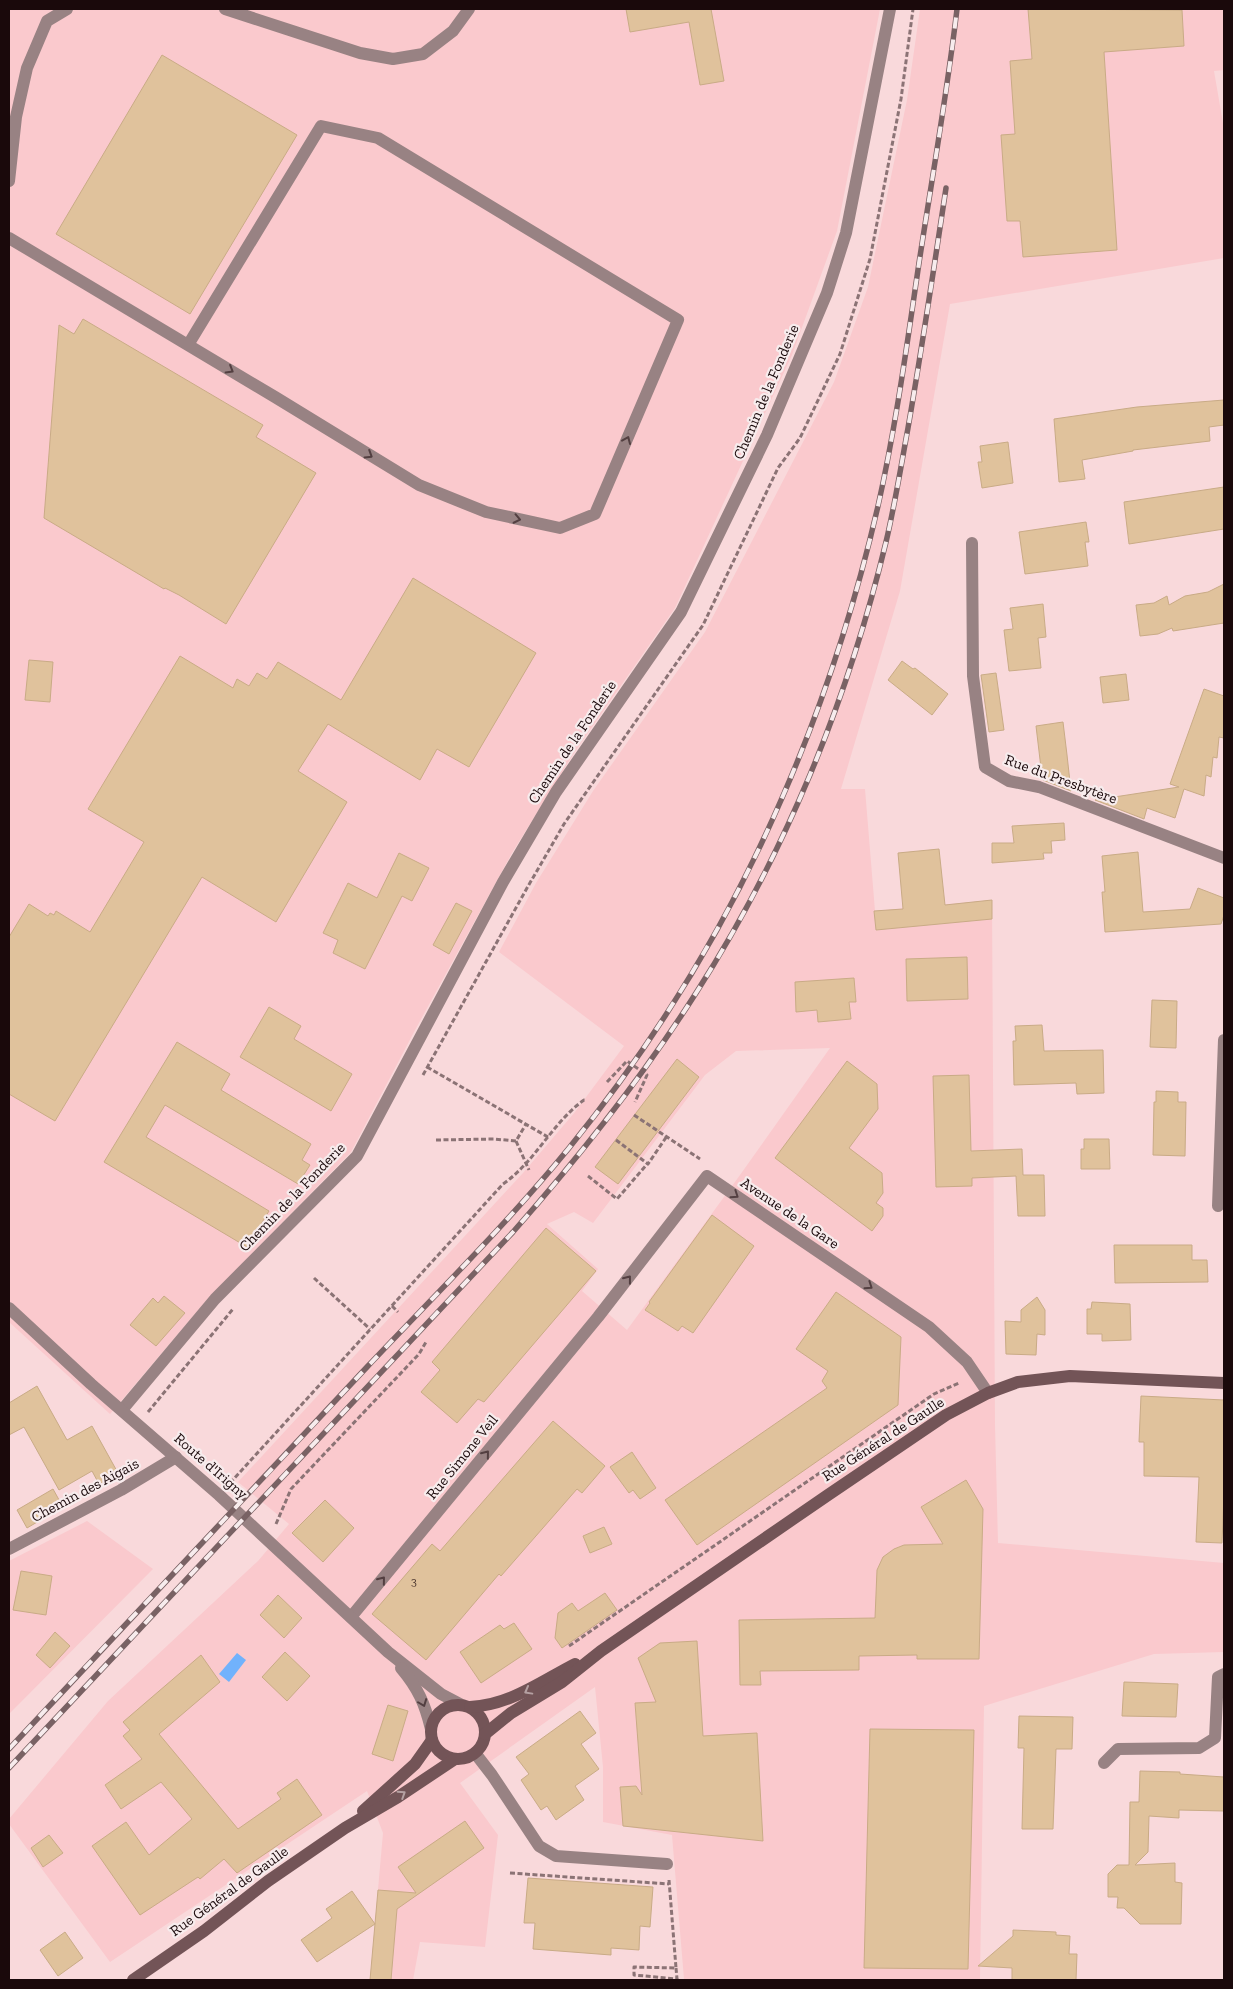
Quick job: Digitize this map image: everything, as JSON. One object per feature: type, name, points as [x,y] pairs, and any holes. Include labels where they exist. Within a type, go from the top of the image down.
[{"type":"main road","name":"Rue Général de Gaulle","points":[[485,1734],[511,1713],[562,1682],[601,1651],[946,1416],[988,1393],[1018,1382],[1070,1376],[1224,1383]]},
{"type":"main road","name":"Rue Général de Gaulle","points":[[465,1706],[488,1706],[505,1701],[524,1693],[601,1651]]},
{"type":"main road","points":[[452,1705],[465,1706],[482,1718],[485,1734],[484,1742],[475,1753],[462,1759],[455,1759],[440,1753],[431,1734],[433,1721],[437,1714],[452,1705]]},
{"type":"main road","name":"Rue Général de Gaulle","points":[[345,1828],[415,1764],[431,1734]]},
{"type":"main road","name":"Rue Général de Gaulle","points":[[133,1980],[204,1931],[268,1881],[345,1828],[398,1797],[455,1759]]},
{"type":"street","points":[[9,181],[16,117],[27,68],[46,21],[67,9]]},
{"type":"street","points":[[225,9],[360,53],[392,59],[422,54],[453,31],[470,9]]},
{"type":"street","name":"Chemin de la Fonderie","points":[[122,1410],[215,1299],[357,1156],[503,882],[551,800],[681,612],[767,435],[827,293],[846,233],[890,9]]},
{"type":"street","points":[[9,238],[419,485],[486,512],[560,528],[595,514],[678,320],[378,138],[321,126],[188,345]]},
{"type":"street","name":"Rue du Presbytère","points":[[972,543],[973,676],[985,767],[1009,781],[1039,787],[1224,858]]},
{"type":"street","points":[[1218,1206],[1224,1040]]},
{"type":"street","name":"Avenue de la Gare","points":[[598,1317],[707,1176],[929,1326],[967,1362],[988,1393]]},
{"type":"street","name":"Route d'Irigny","points":[[9,1308],[219,1495],[388,1652],[441,1694],[465,1706]]},
{"type":"street","name":"Rue Simone Veil","points":[[351,1618],[598,1317]]},
{"type":"street","name":"Chemin des Aigais","points":[[9,1549],[122,1490],[176,1457]]},
{"type":"street","name":"Route d'Irigny","points":[[388,1652],[420,1694],[425,1706],[431,1734]]},
{"type":"street","points":[[1104,1762],[1118,1748],[1199,1748],[1215,1738],[1218,1677],[1224,1674]]},
{"type":"street","points":[[475,1753],[492,1775],[539,1846],[556,1856],[667,1864]]},
{"type":"path","points":[[607,1082],[627,1061],[647,1075],[635,1102]]},
{"type":"path","points":[[427,1067],[548,1137]]},
{"type":"path","points":[[219,1495],[503,1184],[517,1174],[570,1110],[586,1100]]},
{"type":"path","points":[[634,1115],[705,1162]]},
{"type":"path","points":[[516,1141],[526,1124]]},
{"type":"path","points":[[588,1176],[617,1199],[648,1163],[667,1136]]},
{"type":"path","points":[[436,1140],[494,1139],[516,1141]]},
{"type":"path","points":[[616,1140],[648,1163]]},
{"type":"path","points":[[516,1141],[529,1170]]},
{"type":"path","points":[[314,1278],[370,1329]]},
{"type":"path","points":[[392,1306],[398,1312]]},
{"type":"path","points":[[268,1540],[291,1489],[419,1354],[426,1342]]},
{"type":"path","points":[[563,1651],[934,1394],[976,1375]]},
{"type":"path","points":[[667,1864],[677,1979],[634,1975],[634,1967],[676,1968]]},
{"type":"path","points":[[510,1874],[669,1884]]},
{"type":"shaded area","points":[[9,9],[880,9],[837,231],[792,355],[675,608],[574,753],[512,853],[351,1152],[206,1301],[110,1414],[9,1322]]},
{"type":"shaded area","points":[[920,9],[1224,9],[1224,70],[1214,71],[1224,129],[1224,258],[950,304],[900,591],[841,789],[865,789],[875,911],[992,900],[995,1425],[998,1543],[1224,1563],[1224,1652],[1154,1654],[984,1706],[980,1980],[684,1979],[672,1835],[603,1822],[603,1767],[595,1687],[460,1783],[498,1835],[485,1947],[420,1942],[413,1980],[370,1980],[383,1833],[367,1791],[110,1962],[9,1824],[9,1819],[108,1701],[258,1561],[289,1524],[238,1482],[523,1173],[575,1112],[624,1046],[499,952],[536,883],[593,791],[705,632],[834,382],[868,287],[907,100]],"holes":[[[830,1048],[627,1330],[582,1291],[598,1269],[547,1224],[574,1212],[593,1223],[705,1075],[736,1051]]]},
{"type":"shaded area","points":[[87,1521],[153,1569],[9,1714],[9,1561]]},
{"type":"water","points":[[237,1653],[246,1660],[229,1682],[219,1674]]},
{"type":"building","points":[[626,9],[711,9],[724,81],[700,85],[689,22],[630,32]]},
{"type":"building","points":[[1028,9],[1182,10],[1184,46],[1104,52],[1117,250],[1023,257],[1020,221],[1007,221],[1001,135],[1015,134],[1010,61],[1032,59]]},
{"type":"building","points":[[162,55],[297,135],[190,314],[56,234]]},
{"type":"building","points":[[83,319],[263,425],[256,437],[316,473],[226,624],[44,518],[59,325],[74,334]]},
{"type":"building","points":[[1224,400],[1224,425],[1209,427],[1210,441],[1133,450],[1082,460],[1085,479],[1059,482],[1054,419],[1137,407]]},
{"type":"building","points":[[1008,442],[1013,483],[982,488],[978,462],[982,462],[980,446]]},
{"type":"building","points":[[1224,487],[1224,529],[1129,544],[1124,502]]},
{"type":"building","points":[[1086,522],[1089,542],[1085,542],[1088,566],[1025,574],[1019,532]]},
{"type":"building","points":[[413,578],[536,653],[469,767],[437,749],[420,780],[328,724],[298,771],[347,802],[276,922],[202,877],[55,1121],[9,1094],[9,937],[29,904],[48,916],[50,913],[54,915],[56,911],[90,932],[144,842],[88,809],[180,656],[233,688],[237,679],[249,686],[257,673],[267,679],[278,662],[341,700]]},
{"type":"building","points":[[1224,584],[1224,623],[1173,631],[1172,628],[1158,634],[1140,636],[1136,605],[1154,603],[1167,596],[1169,605],[1185,596],[1208,592]]},
{"type":"building","points":[[1043,604],[1046,637],[1038,638],[1041,668],[1009,671],[1004,630],[1013,629],[1010,608]]},
{"type":"building","points":[[29,660],[53,662],[50,702],[25,700]]},
{"type":"building","points":[[902,661],[913,669],[915,668],[948,694],[932,715],[888,680]]},
{"type":"building","points":[[996,673],[1004,730],[989,732],[981,675]]},
{"type":"building","points":[[1126,674],[1129,700],[1103,703],[1100,677]]},
{"type":"building","points":[[1204,689],[1224,696],[1224,738],[1219,737],[1217,758],[1213,757],[1211,777],[1206,775],[1204,796],[1184,789],[1175,818],[1147,808],[1144,819],[1095,800],[1179,787],[1170,784]]},
{"type":"building","points":[[1063,722],[1071,791],[1043,780],[1036,726]]},
{"type":"building","points":[[1064,823],[1065,840],[1051,841],[1052,853],[1043,853],[1044,859],[992,863],[992,843],[1014,843],[1012,826]]},
{"type":"building","points":[[939,849],[945,905],[992,900],[992,919],[876,930],[874,911],[903,909],[898,853]]},
{"type":"building","points":[[1138,852],[1143,912],[1190,909],[1198,888],[1224,898],[1224,915],[1221,924],[1105,932],[1102,892],[1105,892],[1102,856]]},
{"type":"building","points":[[399,853],[429,868],[412,901],[402,896],[365,969],[333,953],[338,940],[323,933],[348,883],[377,898]]},
{"type":"building","points":[[456,903],[472,911],[449,954],[433,945]]},
{"type":"building","points":[[967,957],[968,999],[907,1001],[906,959]]},
{"type":"building","points":[[854,978],[856,1002],[849,1002],[851,1019],[818,1022],[817,1010],[796,1012],[795,982]]},
{"type":"building","points":[[1152,1000],[1177,1001],[1176,1048],[1150,1047]]},
{"type":"building","points":[[269,1007],[301,1026],[294,1039],[352,1074],[331,1111],[240,1057]]},
{"type":"building","points":[[1042,1025],[1044,1051],[1103,1050],[1104,1093],[1077,1094],[1076,1083],[1014,1085],[1013,1041],[1016,1041],[1015,1026]]},
{"type":"building","points":[[177,1042],[230,1074],[221,1090],[311,1144],[302,1160],[310,1165],[298,1184],[165,1105],[146,1137],[269,1211],[247,1247],[104,1162]]},
{"type":"building","points":[[677,1059],[699,1077],[618,1184],[595,1167]]},
{"type":"building","points":[[847,1061],[877,1084],[878,1109],[849,1148],[882,1173],[883,1193],[876,1203],[883,1208],[883,1216],[872,1231],[775,1158]]},
{"type":"building","points":[[969,1075],[971,1151],[1022,1149],[1023,1175],[1044,1175],[1045,1216],[1018,1216],[1016,1176],[972,1178],[972,1186],[936,1187],[933,1076]]},
{"type":"building","points":[[1156,1091],[1178,1092],[1178,1102],[1186,1102],[1185,1156],[1153,1155]]},
{"type":"building","points":[[1084,1139],[1109,1139],[1110,1169],[1081,1169],[1081,1149],[1084,1149]]},
{"type":"building","points":[[712,1215],[754,1246],[693,1333],[682,1326],[678,1331],[645,1310]]},
{"type":"building","points":[[546,1228],[596,1271],[484,1402],[478,1399],[457,1423],[421,1392],[440,1370],[432,1362]]},
{"type":"building","points":[[1114,1245],[1192,1245],[1192,1260],[1207,1260],[1208,1282],[1115,1283]]},
{"type":"building","points":[[836,1292],[901,1337],[898,1405],[697,1545],[665,1500],[827,1388],[822,1381],[828,1371],[796,1349]]},
{"type":"building","points":[[164,1296],[185,1313],[156,1346],[130,1325],[153,1298],[158,1303]]},
{"type":"building","points":[[1037,1297],[1045,1310],[1045,1335],[1037,1334],[1036,1355],[1006,1354],[1005,1321],[1021,1322],[1021,1310]]},
{"type":"building","points":[[1092,1302],[1130,1304],[1131,1340],[1102,1341],[1102,1334],[1087,1334],[1087,1309],[1091,1309]]},
{"type":"building","points":[[37,1386],[67,1440],[92,1426],[118,1473],[99,1484],[92,1471],[59,1490],[24,1427],[9,1435],[9,1403]]},
{"type":"building","points":[[1141,1396],[1224,1400],[1222,1543],[1196,1542],[1199,1477],[1144,1476],[1144,1442],[1139,1442]]},
{"type":"building","points":[[553,1421],[605,1466],[582,1493],[577,1489],[501,1576],[499,1574],[426,1660],[372,1614],[432,1544],[440,1551]]},
{"type":"building","points":[[632,1452],[656,1488],[640,1499],[633,1490],[629,1493],[610,1467]]},
{"type":"building","points":[[966,1480],[983,1509],[979,1659],[917,1659],[917,1655],[859,1656],[859,1670],[760,1671],[761,1685],[740,1685],[739,1620],[875,1618],[877,1570],[883,1557],[904,1545],[943,1544],[921,1507]]},
{"type":"building","points":[[53,1489],[63,1507],[27,1528],[17,1510]]},
{"type":"building","points":[[325,1500],[354,1528],[323,1562],[292,1533]]},
{"type":"building","points":[[604,1527],[612,1544],[590,1553],[583,1536]]},
{"type":"building","points":[[21,1571],[52,1576],[46,1615],[13,1610]]},
{"type":"building","points":[[605,1593],[617,1610],[562,1648],[555,1638],[558,1613],[572,1603],[578,1611]]},
{"type":"building","points":[[278,1595],[302,1618],[284,1638],[260,1615]]},
{"type":"building","points":[[514,1623],[532,1649],[481,1683],[460,1652],[500,1625],[504,1629]]},
{"type":"building","points":[[55,1632],[70,1646],[50,1668],[36,1655]]},
{"type":"building","points":[[697,1641],[703,1736],[757,1733],[763,1841],[623,1826],[620,1787],[636,1786],[642,1795],[635,1703],[656,1702],[638,1658],[660,1643]]},
{"type":"building","points":[[285,1652],[310,1676],[287,1701],[262,1677]]},
{"type":"building","points":[[201,1655],[220,1682],[159,1734],[238,1829],[281,1799],[277,1793],[297,1779],[322,1815],[237,1873],[224,1859],[200,1879],[198,1877],[140,1915],[92,1846],[126,1822],[149,1855],[192,1819],[161,1782],[121,1809],[105,1785],[142,1759],[123,1736],[130,1730],[123,1722]]},
{"type":"building","points":[[1124,1682],[1178,1684],[1176,1717],[1122,1716]]},
{"type":"building","points":[[388,1705],[408,1711],[393,1761],[372,1754]]},
{"type":"building","points":[[580,1711],[596,1733],[581,1744],[599,1769],[575,1786],[584,1800],[556,1820],[547,1806],[541,1810],[521,1780],[529,1774],[516,1757]]},
{"type":"building","points":[[1019,1716],[1073,1717],[1072,1749],[1056,1749],[1053,1829],[1022,1829],[1024,1748],[1018,1748]]},
{"type":"building","points":[[870,1729],[974,1730],[968,1969],[864,1968]]},
{"type":"building","points":[[1140,1771],[1180,1772],[1180,1774],[1224,1777],[1224,1811],[1179,1810],[1179,1818],[1149,1816],[1148,1852],[1135,1865],[1175,1863],[1175,1882],[1182,1883],[1181,1924],[1140,1924],[1124,1908],[1117,1908],[1118,1897],[1108,1897],[1108,1874],[1117,1865],[1129,1865],[1130,1802],[1139,1802]]},
{"type":"building","points":[[465,1821],[484,1848],[397,1909],[391,1980],[370,1980],[378,1890],[416,1893],[398,1867]]},
{"type":"building","points":[[49,1835],[63,1853],[43,1867],[31,1848]]},
{"type":"building","points":[[528,1878],[653,1887],[650,1927],[640,1926],[639,1950],[611,1948],[611,1955],[533,1949],[535,1923],[524,1923]]},
{"type":"building","points":[[352,1891],[375,1924],[317,1962],[301,1940],[332,1918],[326,1909]]},
{"type":"building","points":[[1013,1930],[1056,1932],[1056,1935],[1070,1936],[1069,1954],[1077,1954],[1076,1980],[1012,1980],[1012,1968],[978,1966],[1013,1936]]},
{"type":"building","points":[[65,1932],[83,1958],[58,1976],[40,1950]]},
{"type":"railway","points":[[9,1749],[545,1177],[601,1108],[631,1066],[660,1024],[714,936],[761,845],[797,763],[837,654],[869,543],[901,385],[957,9]]},
{"type":"railway","points":[[9,1768],[513,1232],[586,1146],[632,1086],[675,1025],[728,941],[785,832],[810,775],[853,660],[871,601],[898,485],[946,188]]}]
